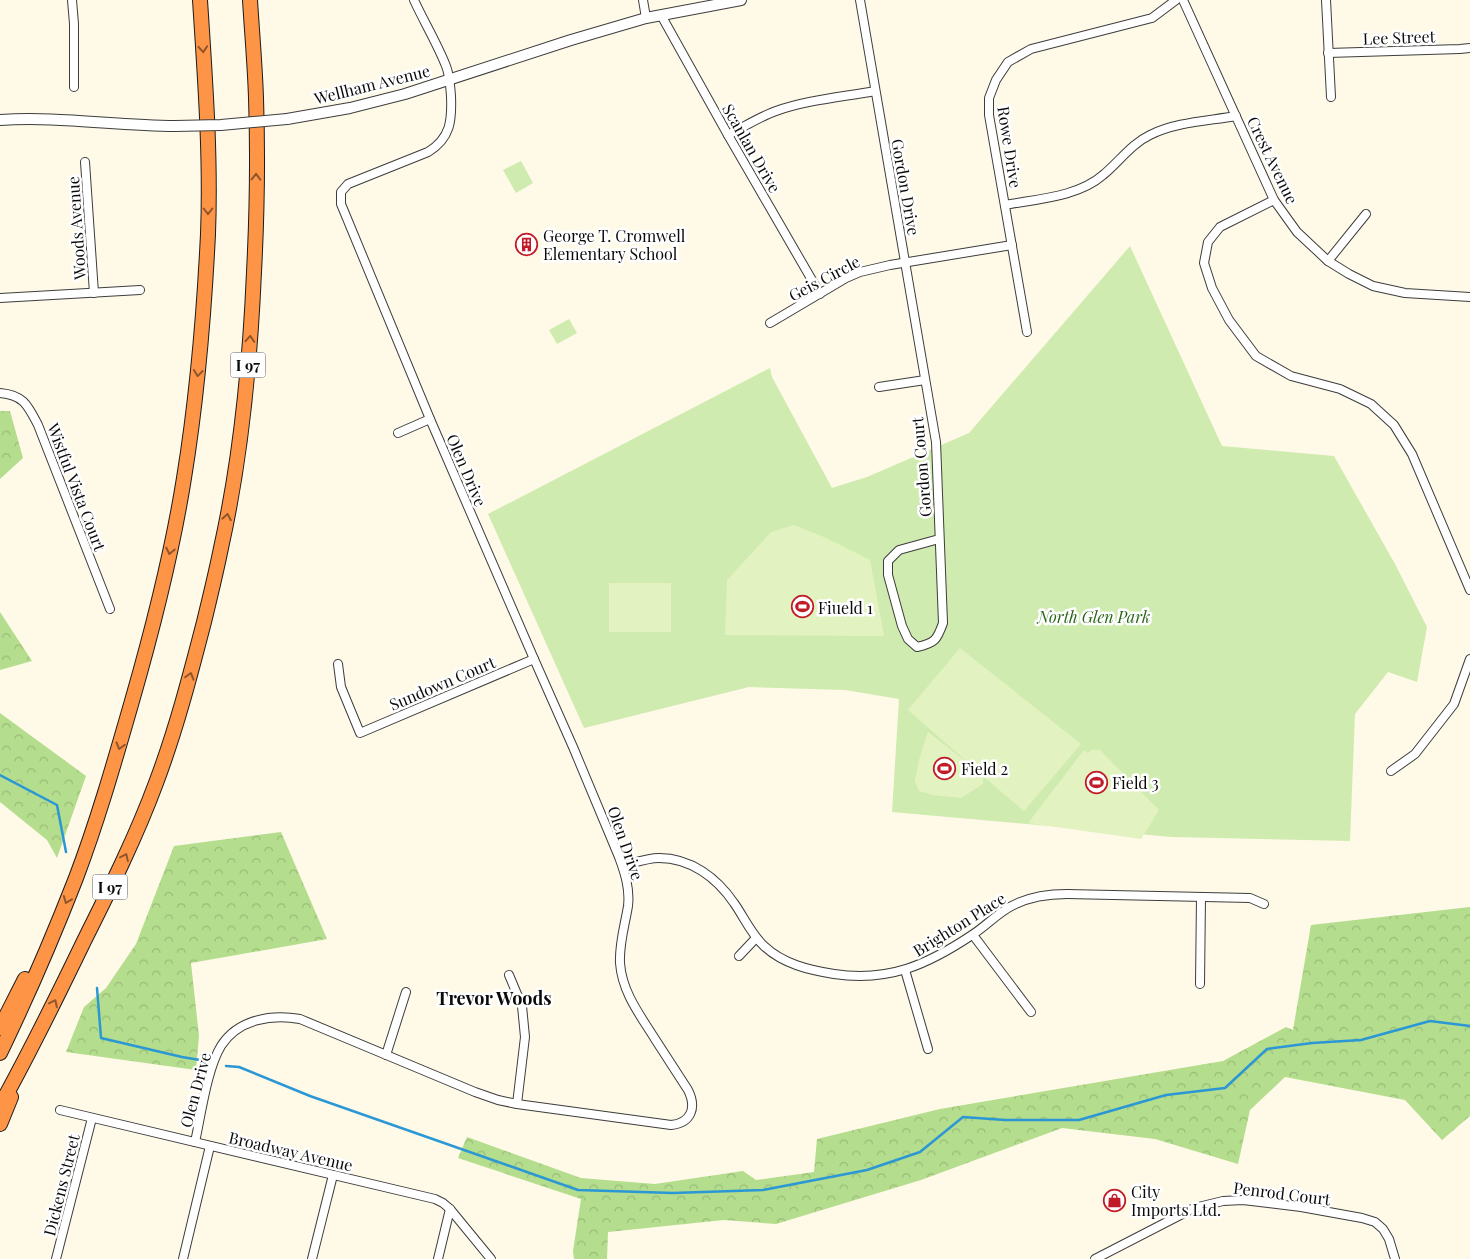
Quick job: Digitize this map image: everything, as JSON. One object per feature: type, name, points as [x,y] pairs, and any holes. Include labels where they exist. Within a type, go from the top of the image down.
[{"type":"highway","name":"I 97","points":[[0,1053],[53,936],[95,824],[118,753],[145,660],[162,591],[184,478],[200,357],[208,232],[206,97],[200,0]]},
{"type":"highway","name":"I 97","points":[[0,1106],[32,1047],[141,820],[167,752],[191,672],[221,548],[242,419],[253,297],[256,235],[256,99],[250,0]]},
{"type":"highway","points":[[0,1028],[20,987],[53,936]]},
{"type":"highway","points":[[0,1124],[32,1047]]},
{"type":"street","points":[[72,0],[74,87]]},
{"type":"street","points":[[414,0],[446,65],[450,79]]},
{"type":"street","points":[[643,0],[646,18]]},
{"type":"street","name":"Wellham Avenue","points":[[0,120],[43,119],[175,126],[221,125],[287,119],[370,103],[646,18],[741,0]]},
{"type":"street","name":"Gordon Drive","points":[[860,0],[925,380]]},
{"type":"street","name":"Rowe Drive","points":[[1027,332],[989,115],[988,98],[996,80],[1008,62],[1030,49],[1152,18],[1176,0]]},
{"type":"street","name":"Crest Avenue","points":[[1183,0],[1274,200],[1297,232],[1328,261],[1348,274],[1373,286],[1405,293],[1470,297]]},
{"type":"street","points":[[1326,0],[1330,97]]},
{"type":"street","name":"Scanlan Drive","points":[[661,15],[820,294]]},
{"type":"street","name":"Lee Street","points":[[1328,53],[1470,48]]},
{"type":"street","name":"Olen Drive","points":[[195,1142],[217,1054],[225,1040],[248,1024],[257,1020],[276,1017],[300,1019],[498,1100],[671,1125],[682,1123],[690,1114],[692,1103],[688,1090],[639,1014],[624,984],[620,963],[620,948],[628,906],[628,892],[623,866],[342,210],[341,192],[348,184],[423,155],[437,147],[447,134],[450,123],[450,79]]},
{"type":"street","points":[[728,135],[776,111],[800,104],[875,91]]},
{"type":"street","points":[[1005,205],[1072,192],[1084,187],[1103,175],[1134,145],[1162,130],[1236,116]]},
{"type":"street","name":"Woods Avenue","points":[[85,162],[94,293]]},
{"type":"street","points":[[1274,200],[1220,227],[1208,242],[1204,262],[1212,288],[1229,320],[1256,356],[1291,376],[1340,389],[1371,404],[1394,424],[1412,454],[1470,590]]},
{"type":"street","points":[[1328,261],[1366,214]]},
{"type":"street","name":"Geis Circle","points":[[770,324],[846,278],[860,272],[879,266],[1012,245]]},
{"type":"street","points":[[0,298],[140,290]]},
{"type":"street","points":[[879,387],[925,380]]},
{"type":"street","name":"Gordon Court","points":[[925,380],[936,442],[943,623],[938,638],[929,644],[917,647],[908,639],[902,626],[888,575],[888,561],[899,550],[939,539]]},
{"type":"street","name":"Wistful Vista Court","points":[[0,393],[7,393],[20,398],[28,405],[38,425],[110,609]]},
{"type":"street","points":[[398,433],[430,419]]},
{"type":"street","name":"Sundown Court","points":[[338,664],[342,687],[360,733],[534,659]]},
{"type":"street","points":[[1391,771],[1415,754],[1454,704],[1470,659]]},
{"type":"street","name":"Brighton Place","points":[[623,866],[658,858],[678,860],[696,867],[720,885],[735,903],[756,938],[764,947],[796,965],[836,974],[881,974],[905,970],[926,963],[973,935],[1004,911],[1037,896],[1082,894],[1250,898],[1264,904]]},
{"type":"street","points":[[1200,984],[1202,898]]},
{"type":"street","points":[[973,935],[1031,1012]]},
{"type":"street","points":[[739,956],[756,938]]},
{"type":"street","points":[[905,970],[928,1049]]},
{"type":"street","points":[[509,975],[522,1006],[525,1037],[517,1104]]},
{"type":"street","points":[[386,1055],[406,992]]},
{"type":"street","name":"Broadway Avenue","points":[[60,1110],[435,1199],[450,1209],[492,1259]]},
{"type":"street","name":"Dickens Street","points":[[56,1259],[92,1118]]},
{"type":"street","points":[[183,1259],[210,1146]]},
{"type":"street","points":[[312,1259],[333,1175]]},
{"type":"street","name":"Penrod Court","points":[[1095,1259],[1194,1208],[1223,1200],[1244,1200],[1301,1207],[1375,1222],[1384,1229],[1389,1239],[1394,1259]]},
{"type":"street","points":[[438,1259],[450,1209]]},
{"type":"green space","points":[[521,161],[533,183],[516,193],[503,170]]},
{"type":"green space","name":"North Glen Park","points":[[1130,246],[1222,446],[1334,456],[1395,564],[1427,627],[1417,682],[1388,672],[1355,714],[1350,841],[1172,837],[892,812],[899,699],[845,690],[749,687],[584,728],[488,514],[770,368],[772,377],[832,488],[867,477],[969,433]]},
{"type":"green space","points":[[569,319],[577,333],[557,344],[549,330]]},
{"type":"green space","points":[[0,411],[10,411],[23,458],[0,479]]},
{"type":"green space","name":"Fiueld 1","points":[[794,525],[826,538],[870,560],[884,636],[725,635],[727,580],[771,532]]},
{"type":"green space","points":[[609,583],[671,583],[671,632],[609,632]]},
{"type":"green space","points":[[0,612],[32,661],[0,670]]},
{"type":"green space","points":[[960,648],[1081,744],[1024,811],[983,776],[983,784],[961,798],[933,795],[919,791],[915,781],[919,760],[928,732],[972,766],[908,710]]},
{"type":"green space","points":[[0,713],[86,776],[57,858],[47,840],[0,802]]},
{"type":"green space","name":"Field 3","points":[[1084,750],[1088,753],[1091,750],[1100,750],[1159,810],[1141,839],[1028,823]]},
{"type":"green space","points":[[281,832],[327,939],[191,963],[199,1036],[196,1070],[66,1052],[84,1007],[106,988],[136,944],[174,846]]},
{"type":"green space","points":[[1470,907],[1470,1116],[1442,1140],[1405,1100],[1285,1077],[1250,1110],[1238,1164],[1155,1139],[1062,1128],[921,1180],[776,1224],[724,1220],[608,1232],[607,1259],[574,1259],[573,1251],[581,1199],[458,1158],[467,1137],[581,1178],[655,1184],[743,1171],[756,1180],[814,1172],[817,1139],[940,1109],[1223,1061],[1286,1027],[1293,1030],[1311,925]]},
{"type":"waterway","points":[[0,775],[57,805],[66,852]]},
{"type":"waterway","points":[[97,988],[101,1038],[200,1060]]},
{"type":"waterway","points":[[226,1066],[239,1067],[310,1096],[578,1190],[673,1193],[763,1190],[867,1170],[920,1152],[963,1117],[1005,1120],[1079,1120],[1166,1095],[1225,1088],[1267,1049],[1312,1043],[1361,1040],[1430,1021],[1470,1026]]},
{"type":"place","name":"George T. Cromwell Elementary School","points":[[527,244]]},
{"type":"place","name":"Fiueld 1","points":[[802,607]]},
{"type":"place","name":"Field 2","points":[[945,768]]},
{"type":"place","name":"Field 3","points":[[1096,782]]},
{"type":"place","name":"City Imports Ltd.","points":[[1115,1200]]},
{"type":"district","name":"Trevor Woods","points":[[494,998]]}]
